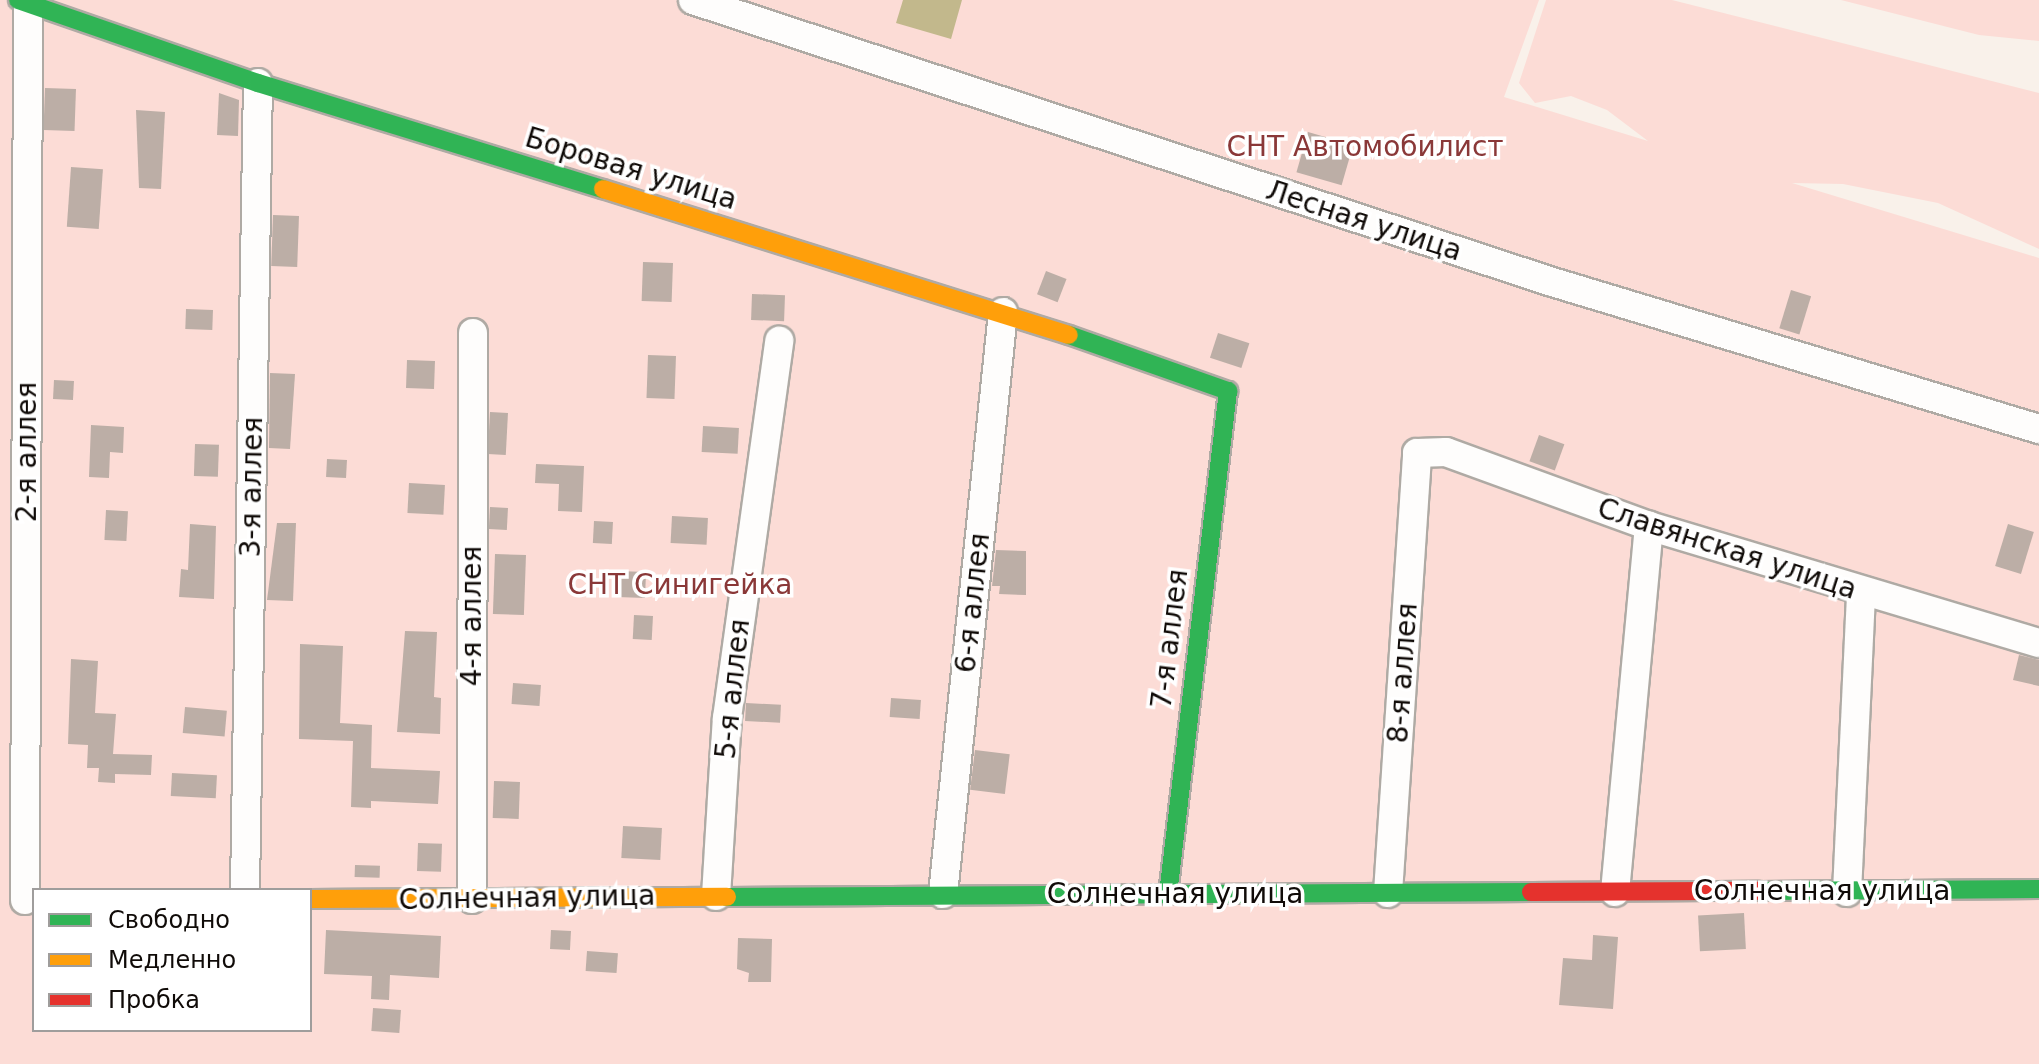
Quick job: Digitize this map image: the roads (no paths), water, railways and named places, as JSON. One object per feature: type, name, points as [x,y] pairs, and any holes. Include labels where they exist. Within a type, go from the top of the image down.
[{"type":"street","name":"Лесная улица","points":[[693,0],[1549,281],[2039,429]]},
{"type":"street","name":"Боровая улица","points":[[23,2],[258,83],[1003,312],[1228,391]]},
{"type":"street","name":"2-я аллея","points":[[20,900],[23,2]]},
{"type":"street","name":"3-я аллея","points":[[245,888],[258,83]]},
{"type":"street","name":"6-я аллея","points":[[943,894],[1003,312]]},
{"type":"street","name":"4-я аллея","points":[[472,899],[473,333]]},
{"type":"street","name":"5-я аллея","points":[[716,896],[727,718],[779,341]]},
{"type":"street","name":"7-я аллея","points":[[1168,894],[1228,391]]},
{"type":"street","name":"Славянская улица","points":[[1417,453],[1446,452],[1649,526],[1861,593],[2039,643]]},
{"type":"street","name":"8-я аллея","points":[[1388,893],[1417,453]]},
{"type":"street","points":[[1615,892],[1649,526]]},
{"type":"street","points":[[1847,892],[1861,593]]},
{"type":"street","name":"Солнечная улица","points":[[312,899],[2039,889]]},
{"type":"park label","name":"СНТ Автомобилист","points":[[1365,147]]},
{"type":"park label","name":"СНТ Синигейка","points":[[680,585]]}]
